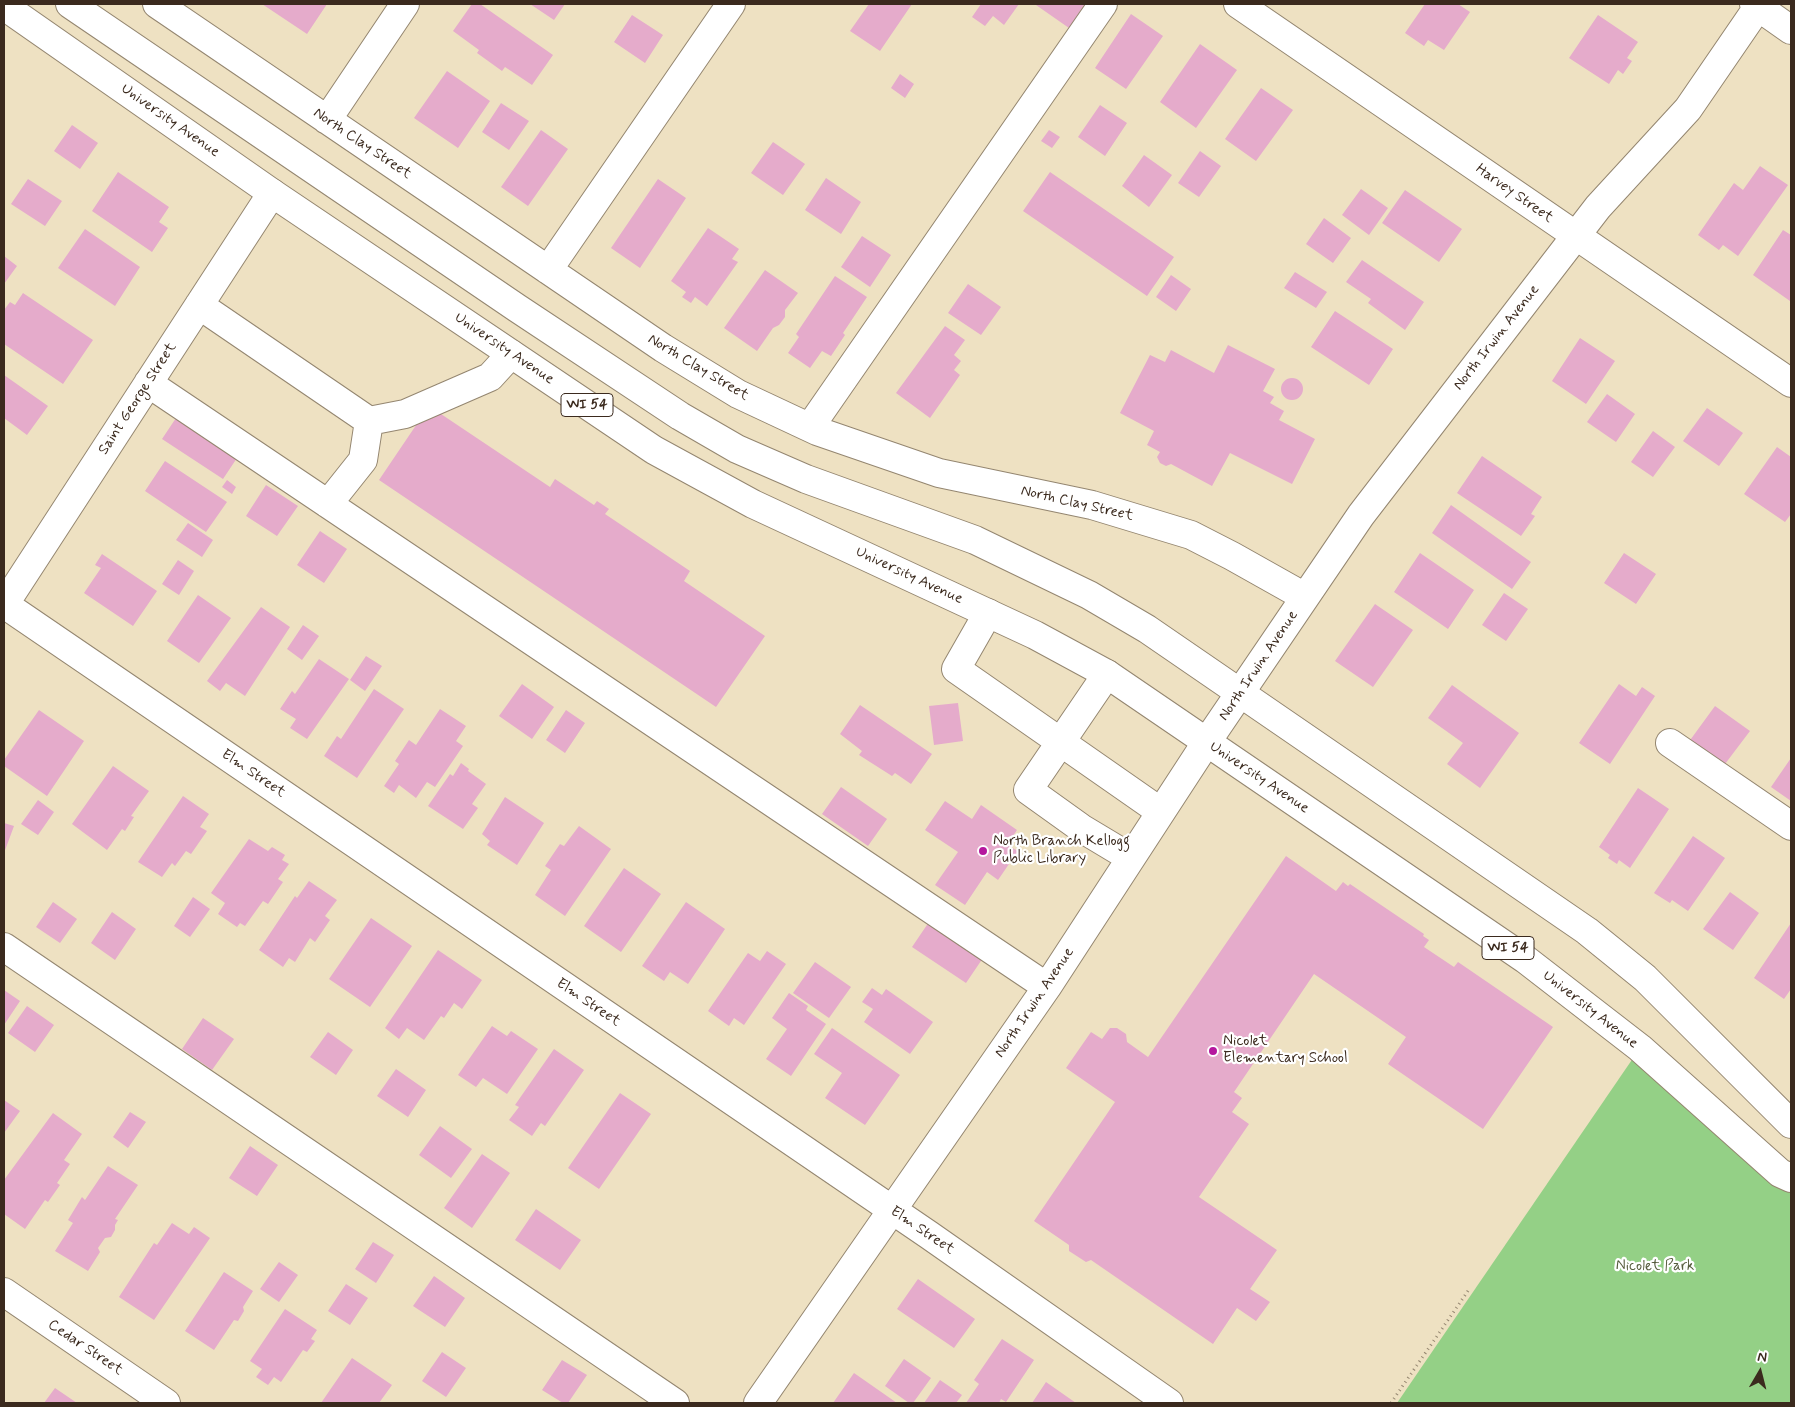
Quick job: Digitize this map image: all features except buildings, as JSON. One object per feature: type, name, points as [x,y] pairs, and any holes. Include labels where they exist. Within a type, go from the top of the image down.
[{"type":"street","name":"WI 54","points":[[70,4],[680,416],[737,450],[806,479],[975,540],[1089,595],[1147,629],[1474,852],[1594,937],[1645,978],[1791,1124]]},
{"type":"street","name":"North Clay Street","points":[[157,4],[662,348],[738,394],[810,428],[939,473],[1092,505],[1191,535],[1305,597]]},
{"type":"street","points":[[327,120],[405,4]]},
{"type":"street","points":[[548,270],[730,4]]},
{"type":"street","points":[[810,428],[1103,4]]},
{"type":"street","name":"Harvey Street","points":[[1238,4],[1791,383]]},
{"type":"street","name":"North Irwin Avenue","points":[[758,1403],[1047,987],[1206,743],[1361,515],[1598,207],[1688,109],[1757,5]]},
{"type":"street","points":[[1757,5],[1791,30]]},
{"type":"street","name":"University Avenue","points":[[4,6],[272,193],[654,450],[752,504],[1035,635],[1107,674],[1525,959],[1640,1048],[1780,1173],[1791,1178]]},
{"type":"street","name":"Saint George Street","points":[[4,604],[272,193]]},
{"type":"street","points":[[199,304],[369,421],[405,414],[490,377],[512,354]]},
{"type":"street","points":[[148,383],[1047,987]]},
{"type":"street","points":[[328,504],[363,460],[369,421]]},
{"type":"street","name":"Elm Street","points":[[4,604],[893,1211],[1170,1403]]},
{"type":"street","points":[[988,613],[956,669],[1161,812]]},
{"type":"street","points":[[1107,674],[1028,790],[1081,828],[1131,858]]},
{"type":"street","points":[[1670,743],[1791,826]]},
{"type":"street","points":[[4,947],[676,1403]]},
{"type":"street","name":"Cedar Street","points":[[4,1292],[166,1403]]},
{"type":"path","points":[[1391,1403],[1470,1288]]},
{"type":"green space","name":"Nicolet Park","points":[[1640,1048],[1791,1178],[1791,1403],[1397,1403]]},
{"type":"place","name":"North Branch Kellogg Public Library","points":[[983,851]]},
{"type":"place","name":"Nicolet Elementary School","points":[[1213,1051]]}]
